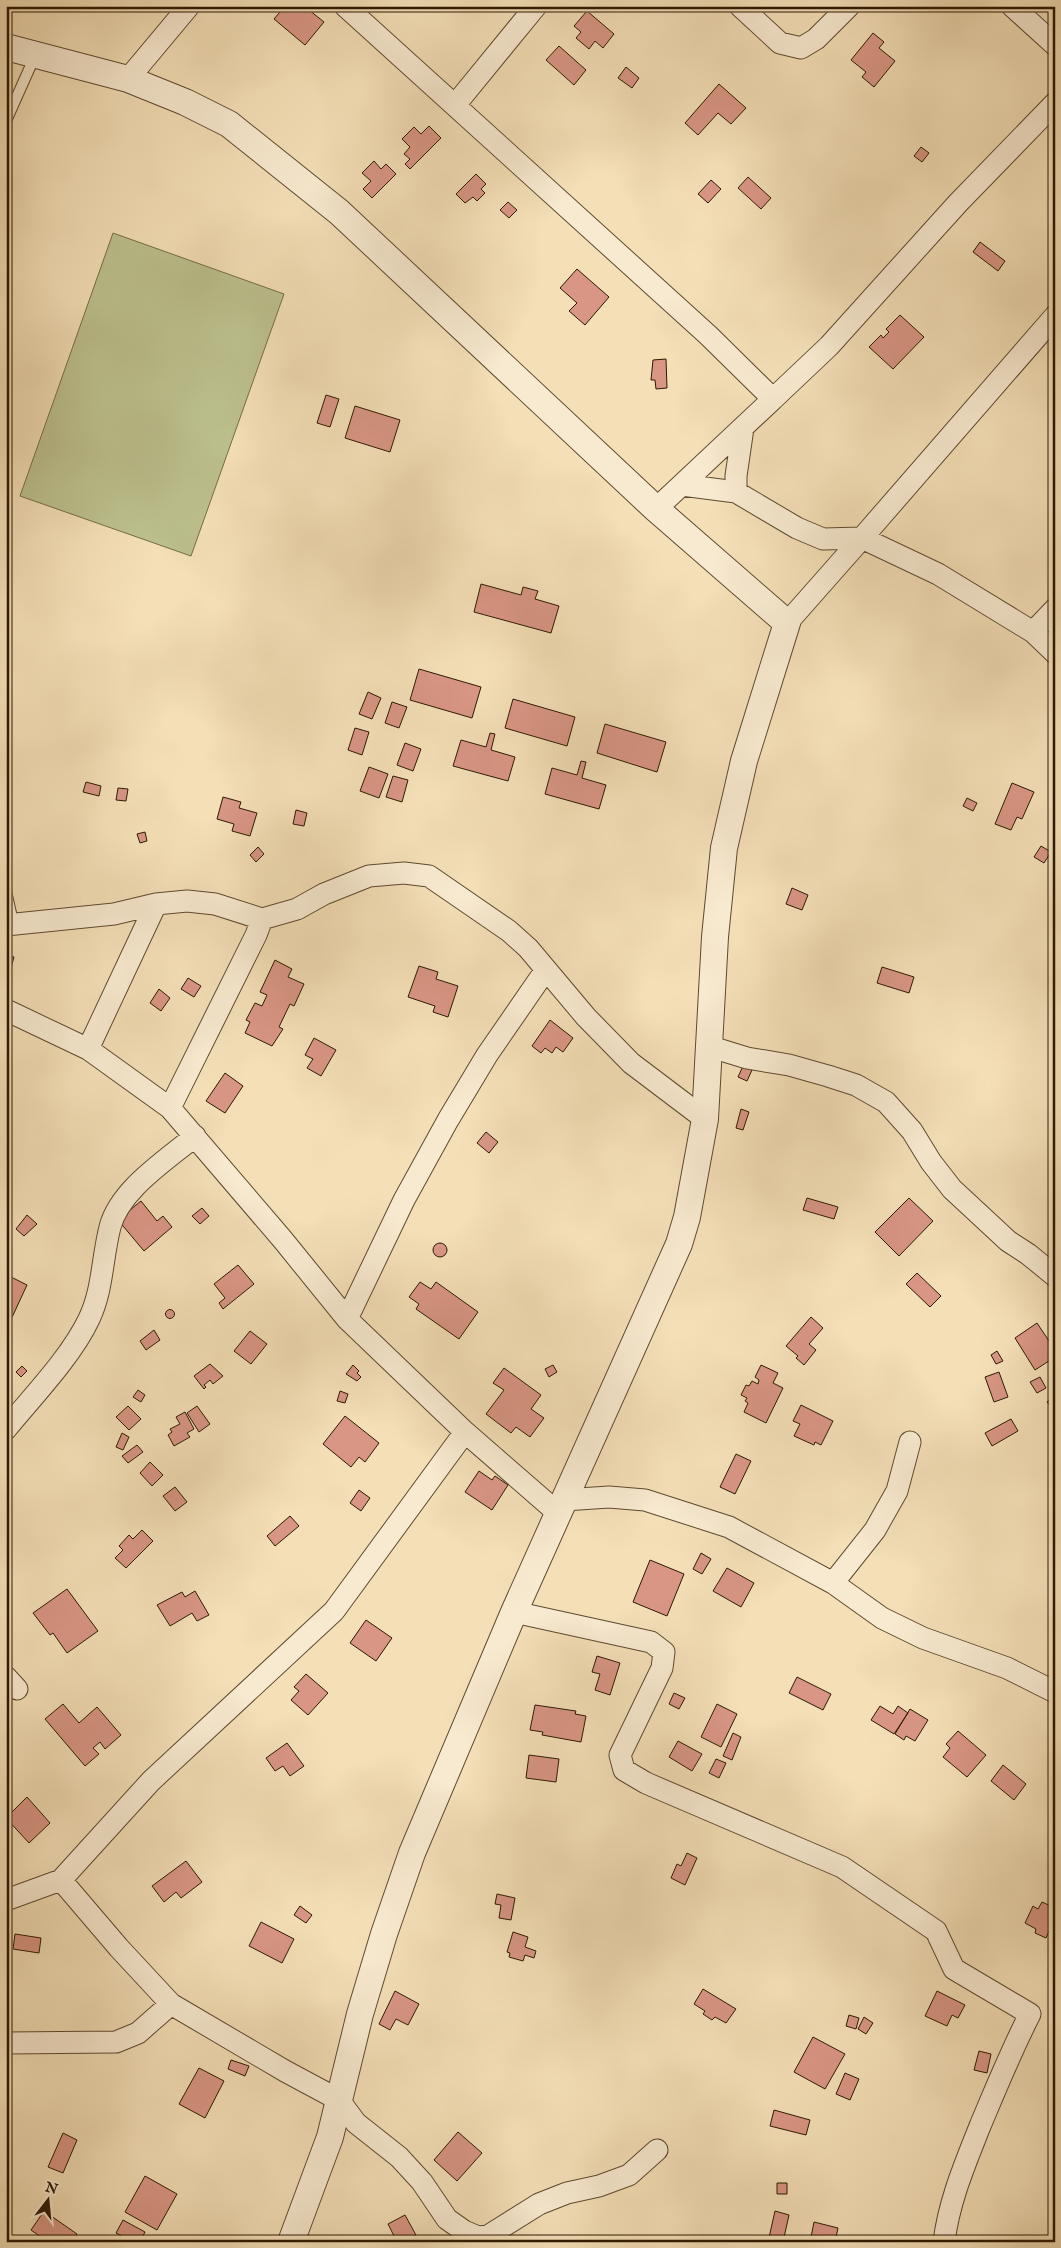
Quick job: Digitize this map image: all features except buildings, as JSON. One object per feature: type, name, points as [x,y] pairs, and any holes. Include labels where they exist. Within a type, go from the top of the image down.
[{"type":"street","points":[[128,79],[189,6]]},
{"type":"street","points":[[345,6],[701,328],[773,400]]},
{"type":"street","points":[[455,105],[536,6]]},
{"type":"street","points":[[740,6],[780,43],[802,48],[816,39],[849,6]]},
{"type":"street","points":[[1012,6],[1055,45]]},
{"type":"street","points":[[6,47],[128,79],[185,102],[229,124],[339,212],[656,510],[787,623]]},
{"type":"street","points":[[656,510],[829,346],[958,203],[1055,103]]},
{"type":"street","points":[[291,2242],[330,2137],[338,2100],[384,1934],[412,1853],[514,1612],[679,1244],[687,1217],[705,1119],[715,937],[724,848],[744,761],[787,623],[1055,316]]},
{"type":"street","points":[[736,492],[736,476],[743,428]]},
{"type":"street","points":[[682,486],[736,492],[797,528],[823,539],[862,538],[938,574],[1034,632],[1055,653]]},
{"type":"street","points":[[1034,632],[1055,609]]},
{"type":"street","points":[[10,926],[114,914],[156,904],[187,901],[215,904],[262,919],[296,908],[324,894],[369,876],[404,873],[429,876],[509,931],[528,948],[545,971],[631,1063],[705,1119]]},
{"type":"street","points":[[88,1050],[156,904]]},
{"type":"street","points":[[170,1108],[256,935],[262,919]]},
{"type":"street","points":[[347,1319],[404,1200],[448,1120],[487,1055],[545,971]]},
{"type":"street","points":[[6,1010],[88,1050],[170,1108],[196,1136],[347,1319],[465,1432],[561,1506],[608,1497],[636,1499],[680,1510],[729,1526],[832,1582],[882,1618],[914,1634],[1007,1668],[1055,1692]]},
{"type":"street","points":[[708,1046],[748,1058],[789,1065],[837,1079],[856,1085],[886,1102],[912,1131],[931,1162],[952,1189],[1008,1241],[1028,1254],[1055,1276]]},
{"type":"street","points":[[6,1429],[76,1343],[88,1322],[98,1299],[110,1226],[117,1209],[129,1192],[196,1136]]},
{"type":"street","points":[[6,1900],[61,1880],[151,1781],[334,1611],[465,1432]]},
{"type":"street","points":[[832,1582],[875,1530],[893,1499],[897,1491],[910,1442]]},
{"type":"street","points":[[514,1612],[651,1642],[664,1652],[662,1668],[620,1755],[624,1770],[646,1783],[842,1867],[936,1930],[954,1969],[1030,2014],[1010,2053],[958,2180],[947,2217],[944,2242]]},
{"type":"street","points":[[61,1880],[119,1948],[171,2004],[338,2100],[356,2123],[398,2157],[422,2182],[447,2219],[464,2231],[478,2237],[488,2236],[539,2204],[567,2193],[599,2186],[629,2175],[657,2150]]},
{"type":"street","points":[[6,2042],[116,2042],[138,2033],[171,2004]]},
{"type":"lane","points":[[6,121],[36,56]]},
{"type":"lane","points":[[6,891],[10,926]]},
{"type":"green space","points":[[113,233],[284,294],[191,556],[20,496]]}]
